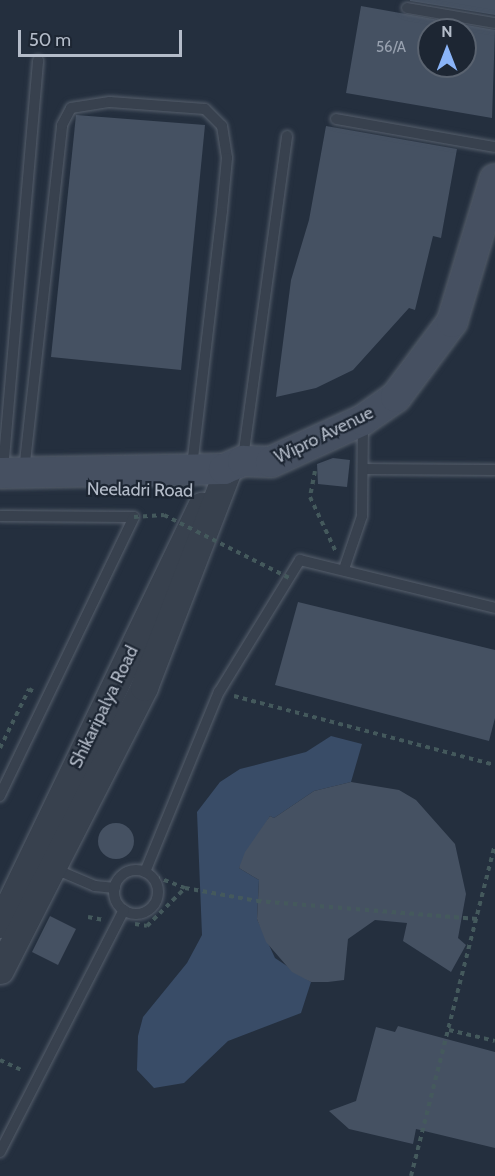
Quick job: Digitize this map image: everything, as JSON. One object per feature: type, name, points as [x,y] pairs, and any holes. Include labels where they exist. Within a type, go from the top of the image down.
[{"type":"main road","name":"Wipro Avenue","points":[[226,472],[363,420],[396,397],[452,322],[495,179]]},
{"type":"main road","name":"Neeladri Road","points":[[7,477],[226,472]]},
{"type":"street","points":[[0,970],[55,869],[144,687],[226,472]]},
{"type":"street","name":"Shikaripalya Road","points":[[0,924],[226,472]]},
{"type":"lane","points":[[407,9],[495,23]]},
{"type":"lane","points":[[7,477],[38,60]]},
{"type":"lane","points":[[7,477],[62,125],[71,108],[110,102],[205,109],[222,126],[226,472]]},
{"type":"lane","points":[[336,119],[495,147]]},
{"type":"lane","points":[[226,472],[287,136]]},
{"type":"lane","points":[[344,569],[362,516],[365,469],[363,420]]},
{"type":"lane","points":[[365,469],[495,470]]},
{"type":"lane","points":[[0,516],[134,517],[0,796]]},
{"type":"lane","points":[[145,872],[219,692],[300,560],[495,608]]},
{"type":"lane","points":[[55,869],[95,886],[115,888]]},
{"type":"lane","points":[[115,888],[124,874],[145,872]]},
{"type":"lane","points":[[124,910],[140,914],[157,901],[158,886],[145,872]]},
{"type":"lane","points":[[0,1152],[124,910],[115,888]]},
{"type":"path","points":[[317,464],[310,497],[344,569]]},
{"type":"path","points":[[134,517],[164,515],[289,578]]},
{"type":"path","points":[[219,692],[495,765]]},
{"type":"path","points":[[411,1176],[495,845]]},
{"type":"path","points":[[145,872],[185,888],[257,901],[477,919]]},
{"type":"path","points":[[88,917],[147,926],[185,888]]},
{"type":"path","points":[[449,1030],[495,1041]]},
{"type":"path","points":[[1,1061],[20,1070]]},
{"type":"water","points":[[331,736],[362,744],[351,782],[314,791],[274,818],[270,816],[239,868],[259,880],[257,919],[275,958],[311,982],[301,1013],[228,1041],[184,1083],[154,1088],[137,1070],[138,1036],[143,1017],[187,963],[202,935],[197,812],[220,782],[240,769],[306,752]]},
{"type":"building","points":[[495,0],[495,15],[410,1]]},
{"type":"building","points":[[361,6],[428,18],[417,18],[417,78],[477,78],[477,27],[495,30],[492,118],[346,93]]},
{"type":"building","points":[[76,115],[205,125],[181,370],[51,357]]},
{"type":"building","points":[[326,126],[457,149],[441,238],[433,236],[415,310],[409,308],[353,370],[316,388],[276,397],[291,280],[309,220]]},
{"type":"building","points":[[333,458],[350,460],[347,487],[318,484],[317,464]]},
{"type":"building","points":[[298,602],[495,650],[495,718],[489,741],[275,685]]},
{"type":"building","points":[[351,782],[399,790],[416,800],[455,844],[466,894],[458,938],[466,945],[451,972],[403,941],[407,923],[375,920],[348,939],[344,980],[311,982],[292,972],[266,942],[257,919],[259,880],[239,868],[245,852],[270,816],[274,818],[314,791]]},
{"type":"building","points":[[116,823],[128,829],[134,841],[128,853],[116,859],[104,853],[98,841],[104,829]]},
{"type":"building","points":[[50,916],[76,929],[58,965],[32,952]]},
{"type":"building","points":[[398,1026],[495,1052],[495,1148],[416,1129],[413,1144],[349,1129],[329,1111],[356,1101],[376,1027],[395,1032]]}]
